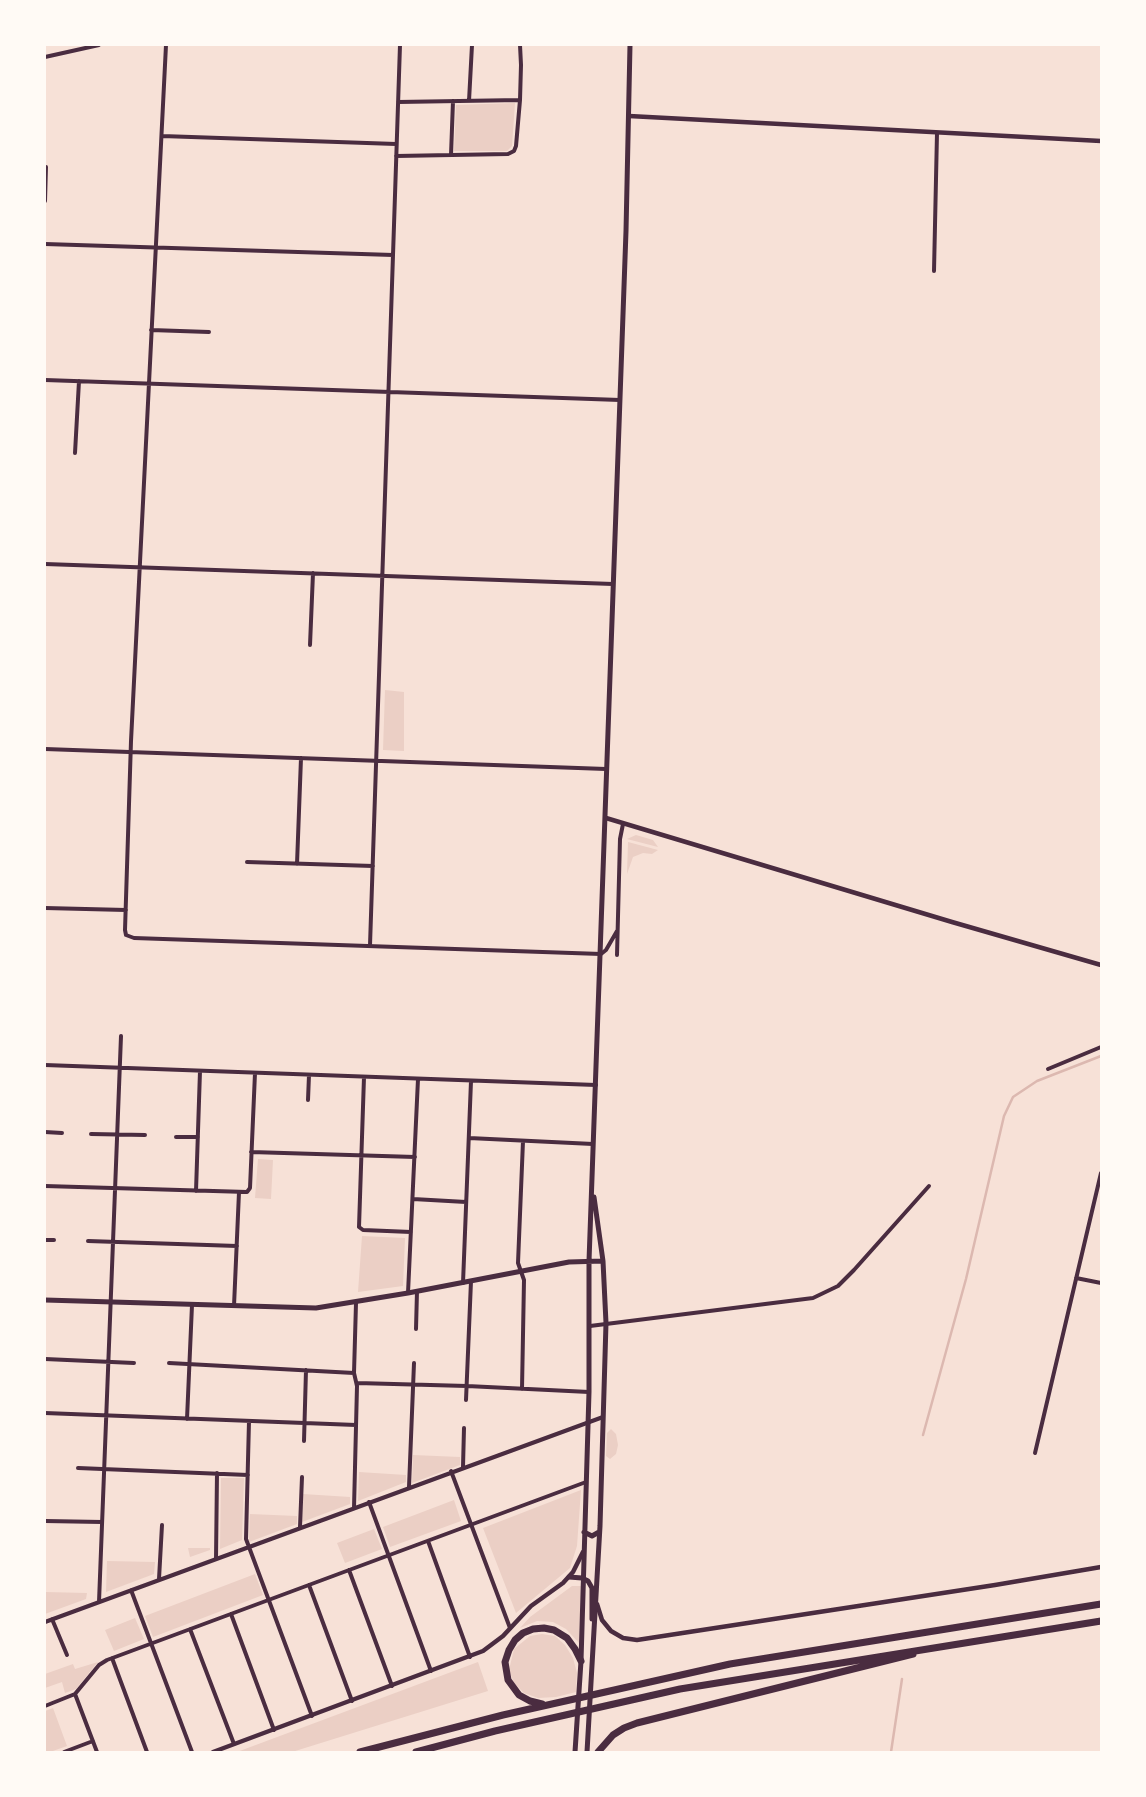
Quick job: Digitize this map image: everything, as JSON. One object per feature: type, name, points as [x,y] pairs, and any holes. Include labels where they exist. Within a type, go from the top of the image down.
[{"type":"highway","points":[[360,1752],[456,1726],[730,1664],[1101,1604]]},
{"type":"highway","points":[[416,1752],[569,1714],[707,1684],[1101,1621]]},
{"type":"highway","points":[[550,1704],[530,1702],[519,1695],[511,1685],[505,1668],[506,1656],[511,1645],[528,1630],[549,1628],[567,1638],[575,1649],[580,1661]]},
{"type":"highway","points":[[598,1752],[613,1735],[624,1728],[637,1724],[949,1644]]},
{"type":"main road","points":[[576,1752],[589,1392],[589,1261],[606,818],[606,769],[620,400],[630,45]]},
{"type":"main road","points":[[587,1752],[595,1627],[606,1324],[604,1260],[592,1184]]},
{"type":"main road","points":[[45,1300],[305,1309],[356,1303],[569,1262],[604,1260]]},
{"type":"main road","points":[[584,1532],[592,1536],[599,1532]]},
{"type":"main road","points":[[569,1577],[582,1578],[588,1581],[592,1588],[591,1610],[595,1627]]},
{"type":"street","points":[[45,56],[99,45]]},
{"type":"street","points":[[166,45],[130,752],[126,934],[134,938],[601,954],[606,950],[617,930]]},
{"type":"street","points":[[370,945],[400,45]]},
{"type":"street","points":[[469,101],[472,45]]},
{"type":"street","points":[[396,156],[508,154],[514,152],[520,100],[520,45]]},
{"type":"street","points":[[398,102],[520,100]]},
{"type":"street","points":[[451,155],[453,101]]},
{"type":"street","points":[[629,116],[1101,141]]},
{"type":"street","points":[[934,271],[937,133]]},
{"type":"street","points":[[162,136],[396,144]]},
{"type":"street","points":[[45,201],[46,167]]},
{"type":"street","points":[[45,244],[393,255]]},
{"type":"street","points":[[151,330],[209,332]]},
{"type":"street","points":[[45,380],[620,400]]},
{"type":"street","points":[[75,453],[79,381]]},
{"type":"street","points":[[45,564],[613,584]]},
{"type":"street","points":[[310,646],[313,573]]},
{"type":"street","points":[[45,749],[606,769]]},
{"type":"street","points":[[297,864],[301,758]]},
{"type":"street","points":[[606,818],[952,922],[1101,964]]},
{"type":"street","points":[[617,954],[620,839],[623,824]]},
{"type":"street","points":[[247,862],[372,866]]},
{"type":"street","points":[[45,908],[126,910]]},
{"type":"street","points":[[99,1602],[121,1036]]},
{"type":"street","points":[[1048,1070],[1101,1047]]},
{"type":"street","points":[[45,1065],[596,1085]]},
{"type":"street","points":[[196,1191],[200,1071]]},
{"type":"street","points":[[45,1186],[249,1191],[255,1073]]},
{"type":"street","points":[[308,1100],[309,1075]]},
{"type":"street","points":[[364,1077],[359,1227],[363,1230],[411,1232]]},
{"type":"street","points":[[408,1293],[418,1079]]},
{"type":"street","points":[[463,1283],[471,1080]]},
{"type":"street","points":[[45,1132],[62,1133]]},
{"type":"street","points":[[91,1134],[145,1136]]},
{"type":"street","points":[[176,1137],[198,1137]]},
{"type":"street","points":[[469,1138],[593,1144]]},
{"type":"street","points":[[522,1389],[524,1280],[518,1263],[523,1140]]},
{"type":"street","points":[[252,1152],[414,1157]]},
{"type":"street","points":[[1035,1453],[1101,1173]]},
{"type":"street","points":[[590,1326],[813,1298],[838,1286],[929,1186]]},
{"type":"street","points":[[234,1306],[239,1192]]},
{"type":"street","points":[[412,1199],[466,1202]]},
{"type":"street","points":[[45,1240],[54,1240]]},
{"type":"street","points":[[88,1241],[237,1246]]},
{"type":"street","points":[[1076,1278],[1101,1283]]},
{"type":"street","points":[[466,1400],[472,1281]]},
{"type":"street","points":[[416,1329],[417,1291]]},
{"type":"street","points":[[354,1508],[357,1383],[354,1373],[356,1303]]},
{"type":"street","points":[[186,1418],[192,1305]]},
{"type":"street","points":[[45,1359],[134,1363]]},
{"type":"street","points":[[169,1363],[354,1373]]},
{"type":"street","points":[[409,1487],[414,1363]]},
{"type":"street","points":[[304,1441],[306,1370]]},
{"type":"street","points":[[357,1383],[589,1392]]},
{"type":"street","points":[[45,1413],[356,1425]]},
{"type":"street","points":[[45,1622],[452,1471],[604,1417]]},
{"type":"street","points":[[249,1421],[246,1539],[312,1716]]},
{"type":"street","points":[[463,1467],[464,1428]]},
{"type":"street","points":[[78,1468],[248,1475]]},
{"type":"street","points":[[452,1471],[510,1628]]},
{"type":"street","points":[[216,1558],[217,1474]]},
{"type":"street","points":[[300,1527],[302,1477]]},
{"type":"street","points":[[45,1706],[75,1694],[99,1665],[112,1658],[586,1482]]},
{"type":"street","points":[[370,1502],[431,1671]]},
{"type":"street","points":[[45,1521],[102,1522]]},
{"type":"street","points":[[159,1579],[162,1525]]},
{"type":"street","points":[[428,1541],[470,1657]]},
{"type":"street","points":[[214,1752],[470,1657],[489,1648],[526,1610],[556,1589],[569,1577],[583,1552]]},
{"type":"street","points":[[596,1602],[602,1620],[612,1631],[623,1638],[637,1640],[1101,1567]]},
{"type":"street","points":[[349,1570],[392,1686]]},
{"type":"street","points":[[309,1585],[352,1701]]},
{"type":"street","points":[[131,1590],[192,1752]]},
{"type":"street","points":[[231,1614],[274,1730]]},
{"type":"street","points":[[52,1619],[67,1655]]},
{"type":"street","points":[[190,1629],[234,1744]]},
{"type":"street","points":[[112,1658],[146,1752]]},
{"type":"street","points":[[75,1694],[97,1752]]},
{"type":"street","points":[[64,1752],[93,1741]]},
{"type":"shaded area","points":[[515,103],[512,146],[507,151],[454,151],[456,105]]},
{"type":"shaded area","points":[[385,690],[404,692],[404,751],[383,750]]},
{"type":"shaded area","points":[[636,835],[653,840],[658,847],[627,839]]},
{"type":"shaded area","points":[[628,842],[658,850],[652,854],[643,853],[633,857],[627,874]]},
{"type":"shaded area","points":[[258,1159],[273,1160],[271,1199],[255,1198]]},
{"type":"shaded area","points":[[362,1236],[405,1238],[403,1286],[358,1292]]},
{"type":"shaded area","points":[[611,1429],[616,1434],[618,1445],[616,1454],[610,1459],[606,1456],[607,1433]]},
{"type":"shaded area","points":[[413,1455],[460,1457],[460,1465],[412,1483]]},
{"type":"shaded area","points":[[359,1472],[406,1475],[406,1482],[358,1501]]},
{"type":"shaded area","points":[[221,1478],[244,1478],[242,1540],[220,1549]]},
{"type":"shaded area","points":[[581,1490],[577,1546],[570,1568],[516,1613],[483,1528]]},
{"type":"shaded area","points":[[303,1494],[350,1497],[350,1504],[302,1522]]},
{"type":"shaded area","points":[[454,1500],[461,1521],[390,1547],[383,1527]]},
{"type":"shaded area","points":[[250,1514],[297,1516],[297,1524],[249,1542]]},
{"type":"shaded area","points":[[374,1529],[382,1549],[345,1563],[337,1543]]},
{"type":"shaded area","points":[[188,1548],[210,1548],[210,1550],[190,1557]]},
{"type":"shaded area","points":[[107,1561],[155,1562],[154,1574],[106,1592]]},
{"type":"shaded area","points":[[255,1574],[263,1595],[153,1637],[145,1616]]},
{"type":"shaded area","points":[[572,1586],[581,1586],[579,1643],[566,1629],[553,1622],[537,1621],[520,1628],[530,1617]]},
{"type":"shaded area","points":[[45,1592],[87,1593],[86,1599],[45,1614]]},
{"type":"shaded area","points":[[135,1618],[144,1639],[114,1651],[105,1630]]},
{"type":"shaded area","points":[[542,1634],[555,1636],[565,1645],[573,1658],[577,1673],[576,1692],[556,1697],[538,1698],[524,1693],[514,1683],[509,1670],[514,1649],[530,1636]]},
{"type":"shaded area","points":[[98,1662],[76,1689],[65,1693],[62,1682],[45,1688],[45,1674],[73,1664],[75,1669]]},
{"type":"shaded area","points":[[478,1662],[488,1691],[292,1752],[237,1752]]},
{"type":"shaded area","points":[[53,1708],[67,1746],[45,1752],[45,1711]]},
{"type":"waterway","points":[[923,1435],[966,1279],[1004,1116],[1013,1097],[1037,1081],[1101,1056]]},
{"type":"waterway","points":[[891,1752],[902,1679]]}]
